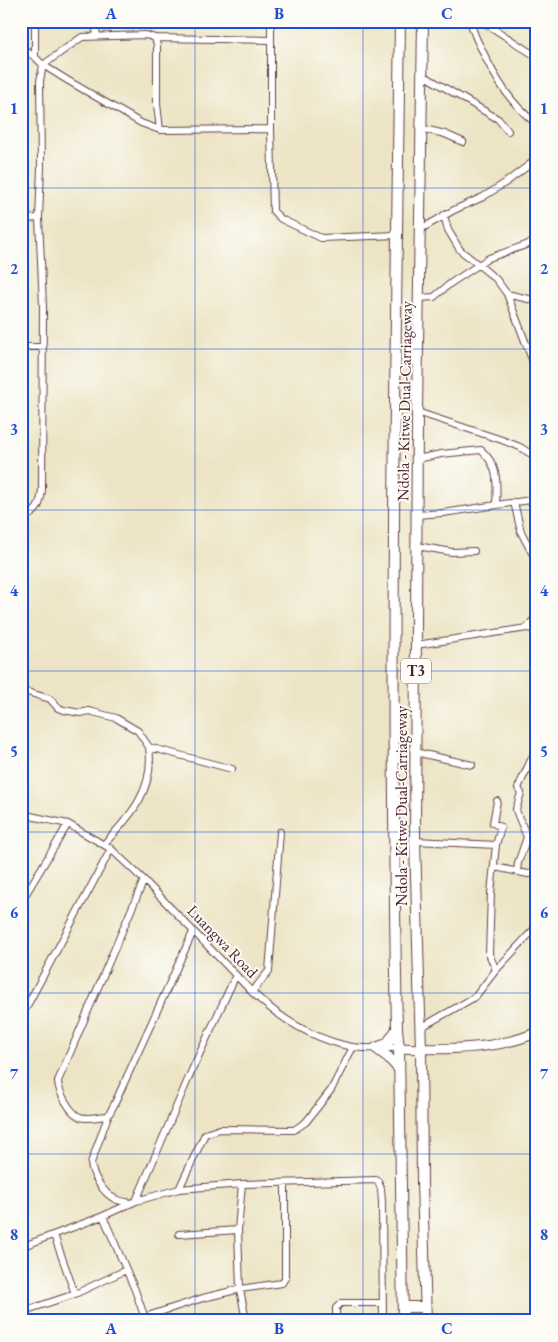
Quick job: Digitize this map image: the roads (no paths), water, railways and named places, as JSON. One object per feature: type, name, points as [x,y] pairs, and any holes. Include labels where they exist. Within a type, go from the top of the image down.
[{"type":"highway","name":"Ndola - Kitwe Dual-Carriageway","points":[[400,21],[393,564],[393,806],[403,1321]]},
{"type":"highway","name":"Ndola - Kitwe Dual-Carriageway","points":[[423,21],[417,412],[415,840],[426,1321]]},
{"type":"highway","points":[[376,1048],[387,1044],[397,1028]]},
{"type":"highway","points":[[376,1048],[388,1056],[398,1068]]},
{"type":"highway","points":[[403,1307],[425,1307]]},
{"type":"main road","name":"Luangwa Road","points":[[399,1048],[460,1048],[508,1042],[537,1032]]},
{"type":"street","points":[[35,21],[35,57]]},
{"type":"street","points":[[95,21],[96,36]]},
{"type":"street","points":[[271,21],[270,129],[273,211],[281,220],[320,238],[398,235]]},
{"type":"street","points":[[471,21],[477,40],[495,76],[515,104],[537,124]]},
{"type":"street","points":[[483,22],[537,57]]},
{"type":"street","points":[[21,516],[28,515],[41,504],[43,306],[39,218],[41,168],[40,81],[43,65],[77,40],[87,36],[146,35],[155,38],[271,40]]},
{"type":"street","points":[[155,38],[157,45],[157,104],[160,130]]},
{"type":"street","points":[[21,48],[43,65],[140,123],[160,130],[270,129]]},
{"type":"street","points":[[423,75],[498,119],[508,130]]},
{"type":"street","points":[[420,128],[445,134],[463,142]]},
{"type":"street","points":[[421,229],[505,184],[537,159]]},
{"type":"street","points":[[444,215],[446,226],[460,250],[496,279],[507,294],[533,362]]},
{"type":"street","points":[[21,219],[39,218]]},
{"type":"street","points":[[420,298],[434,297],[451,282],[489,258],[537,242]]},
{"type":"street","points":[[507,294],[537,301]]},
{"type":"street","points":[[21,347],[43,348]]},
{"type":"street","points":[[417,412],[502,440],[537,458]]},
{"type":"street","points":[[417,460],[441,454],[481,450],[486,454],[497,474],[496,504]]},
{"type":"street","points":[[418,514],[443,513],[537,499]]},
{"type":"street","points":[[514,502],[521,532],[537,562]]},
{"type":"street","points":[[417,546],[452,552],[474,551]]},
{"type":"street","points":[[527,628],[537,615]]},
{"type":"street","points":[[416,646],[527,628],[537,630]]},
{"type":"street","points":[[21,690],[50,699],[58,708],[64,710],[80,713],[88,711],[116,718],[138,731],[144,738],[148,747],[149,770],[142,797],[124,823],[104,844]]},
{"type":"street","points":[[148,747],[232,770]]},
{"type":"street","points":[[517,871],[527,837],[516,809],[521,793],[518,788],[537,747]]},
{"type":"street","points":[[415,752],[472,765]]},
{"type":"street","points":[[496,970],[489,954],[491,893],[496,845],[501,827],[493,823],[497,801]]},
{"type":"street","name":"Luangwa Road","points":[[21,814],[68,824],[111,849],[144,880],[268,1008],[307,1031],[353,1047],[399,1048]]},
{"type":"street","points":[[21,902],[68,824]]},
{"type":"street","points":[[252,992],[269,971],[280,832]]},
{"type":"street","points":[[415,840],[496,845]]},
{"type":"street","points":[[21,1017],[111,849]]},
{"type":"street","points":[[495,867],[528,874],[537,873]]},
{"type":"street","points":[[108,1116],[81,1118],[73,1112],[58,1087],[58,1081],[144,880]]},
{"type":"street","points":[[420,1028],[473,999],[496,970],[537,926]]},
{"type":"street","points":[[134,1202],[115,1199],[109,1194],[102,1187],[92,1169],[91,1163],[108,1116],[193,932]]},
{"type":"street","points":[[134,1202],[236,975]]},
{"type":"street","points":[[179,1189],[205,1134],[220,1129],[294,1130],[303,1126],[331,1090],[353,1047]]},
{"type":"street","points":[[21,1247],[134,1202],[179,1189],[242,1184],[378,1181],[382,1202],[383,1321]]},
{"type":"street","points":[[132,1321],[145,1319],[240,1288],[284,1281],[285,1183]]},
{"type":"street","points":[[242,1184],[238,1230],[240,1288],[246,1321]]},
{"type":"street","points":[[102,1216],[145,1319]]},
{"type":"street","points":[[179,1234],[238,1230]]},
{"type":"street","points":[[54,1235],[75,1294]]},
{"type":"street","points":[[21,1292],[24,1311],[75,1294],[126,1270]]},
{"type":"street","points":[[336,1321],[336,1308],[340,1303],[383,1303]]}]
